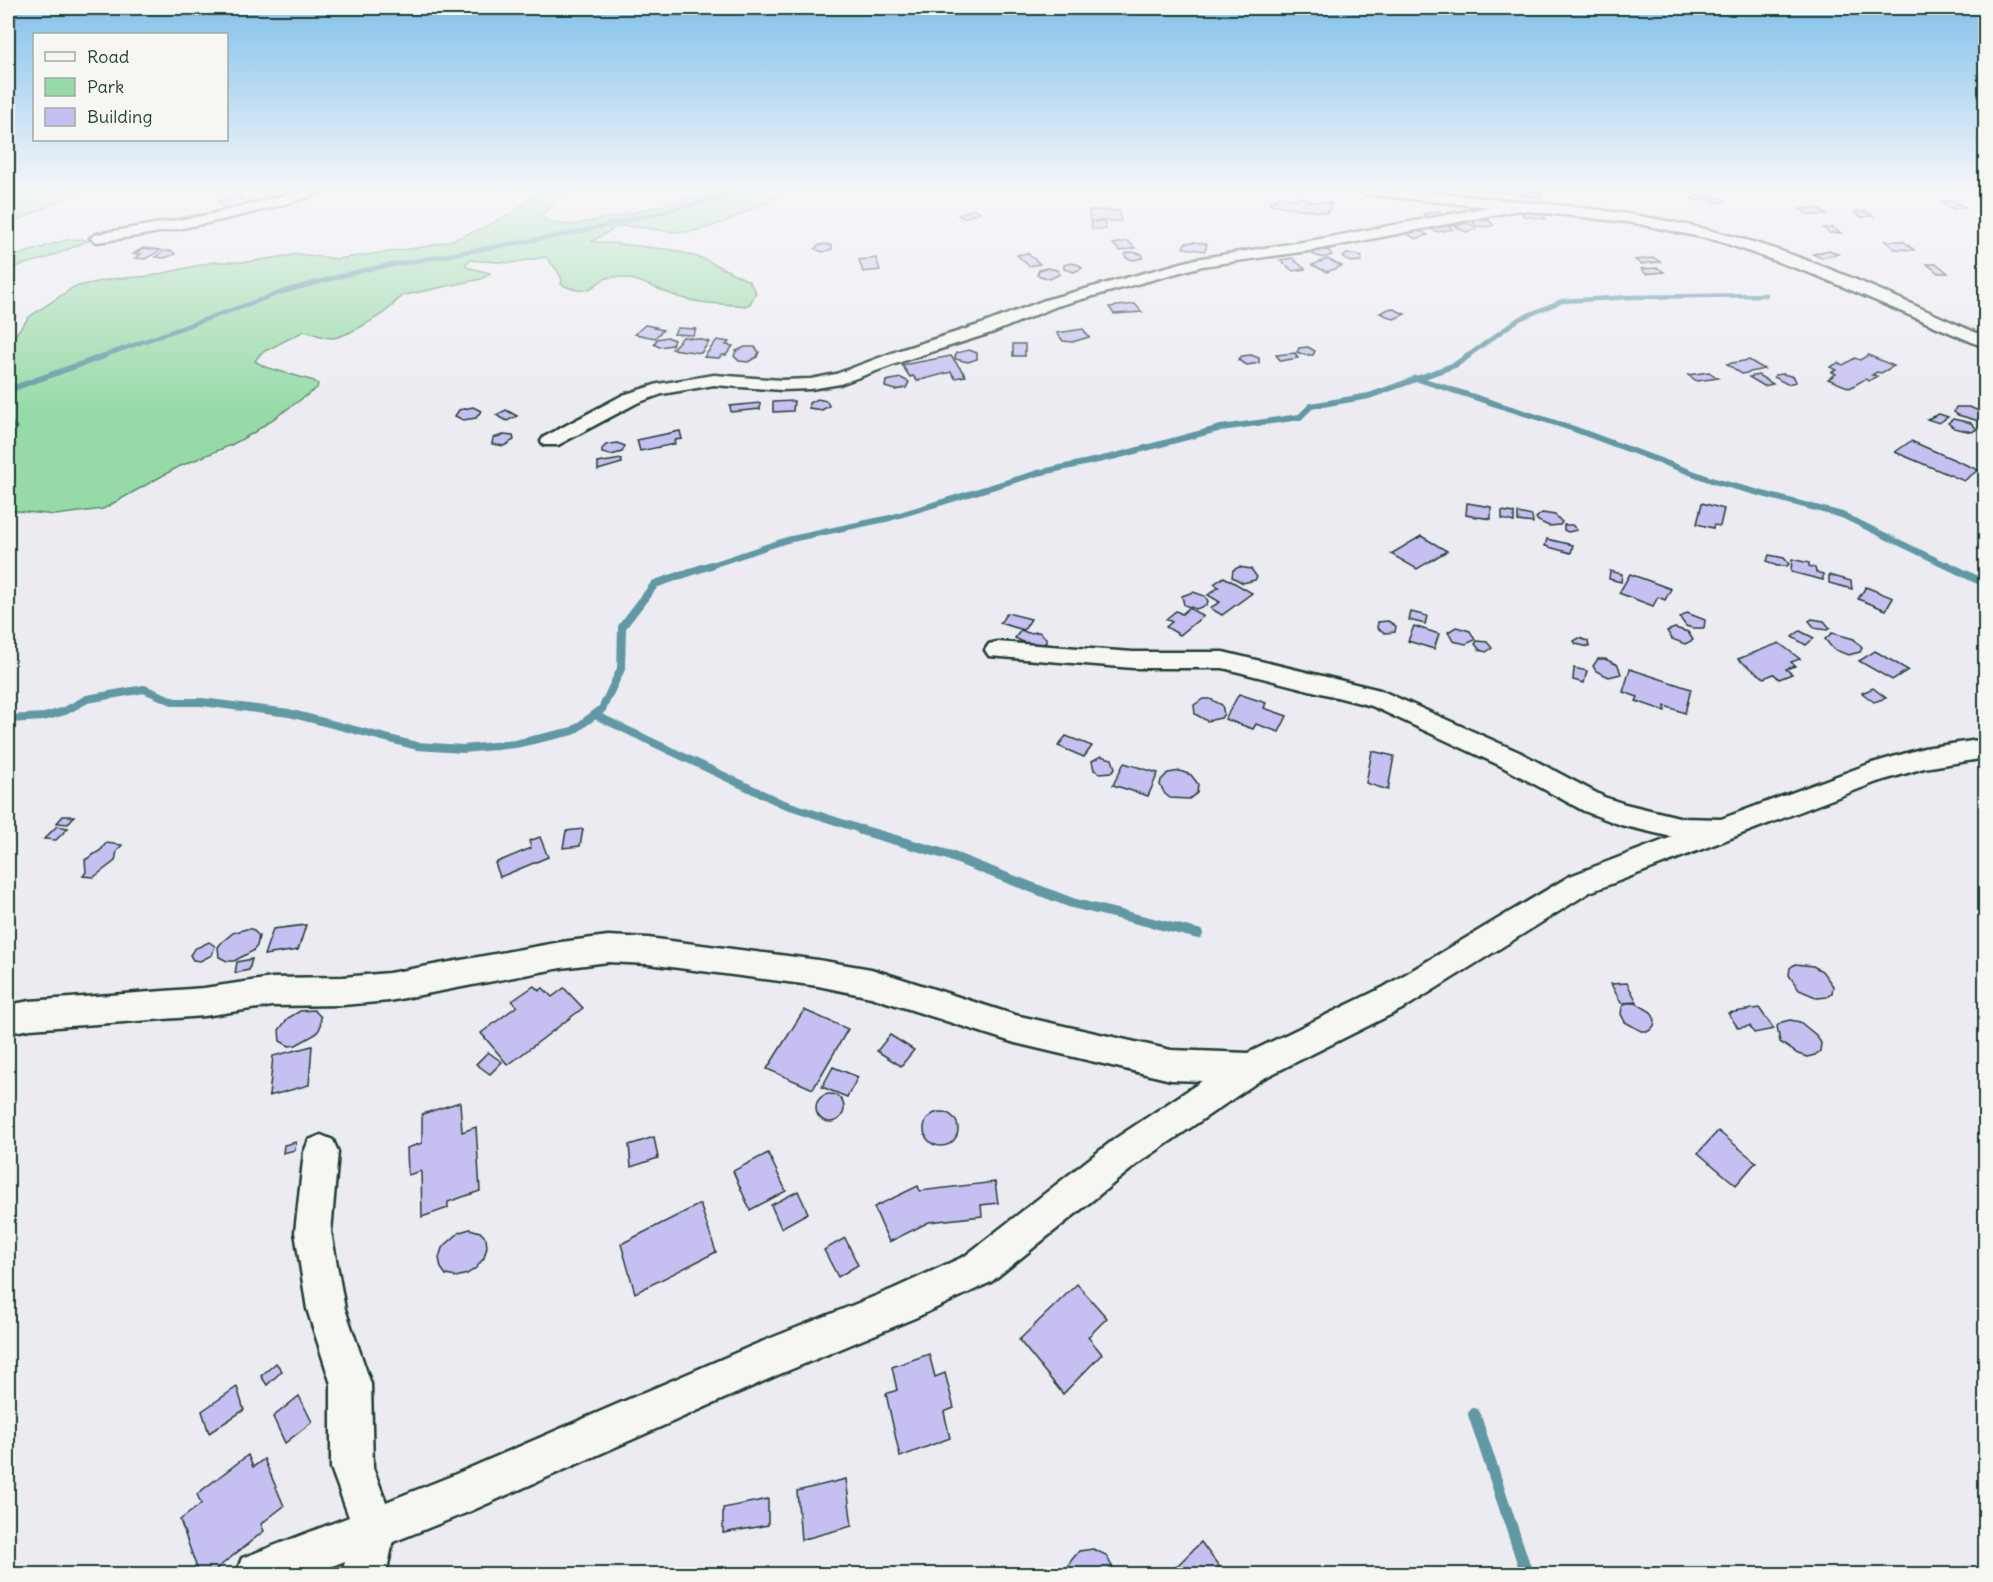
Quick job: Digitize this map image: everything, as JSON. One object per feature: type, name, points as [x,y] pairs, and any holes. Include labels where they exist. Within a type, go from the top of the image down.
[{"type":"street","points":[[551,441],[630,399],[658,389],[714,380],[781,385],[811,384],[840,379],[906,354],[988,328],[1051,303],[1194,264]]},
{"type":"street","points":[[1800,264],[1986,343]]},
{"type":"street","points":[[997,650],[1133,660],[1223,660],[1248,665],[1380,699],[1510,759],[1594,804],[1621,814],[1683,829],[1731,828]]},
{"type":"street","points":[[258,1575],[456,1496],[768,1359],[904,1304],[978,1269],[1128,1150],[1250,1068],[1395,997],[1580,884],[1869,774],[1924,758],[1986,748]]},
{"type":"street","points":[[8,1019],[30,1015],[88,1013],[204,1002],[272,992],[343,991],[389,987],[561,955],[608,949],[648,951],[818,973],[871,983],[1015,1029],[1171,1065],[1250,1068]]},
{"type":"street","points":[[321,1152],[313,1232],[326,1309],[351,1384],[352,1468],[375,1529],[364,1575]]},
{"type":"green space","points":[[8,264],[26,264],[8,269]]},
{"type":"green space","points":[[205,264],[466,264],[466,267],[490,273],[481,279],[405,295],[372,320],[338,337],[329,338],[304,331],[261,353],[255,361],[265,367],[314,381],[318,384],[317,388],[253,433],[231,445],[178,467],[103,509],[55,515],[8,510],[8,344],[29,317],[74,287],[111,279],[151,276]]},
{"type":"green space","points":[[552,264],[714,264],[749,281],[756,292],[750,304],[745,306],[693,301],[642,282],[615,277],[602,280],[593,287],[581,290],[561,284],[562,280]]},
{"type":"building","points":[[860,264],[878,264],[880,270],[863,272]]},
{"type":"building","points":[[1074,264],[1082,268],[1074,272],[1064,269],[1064,265]]},
{"type":"building","points":[[1285,264],[1299,264],[1305,269],[1293,271]]},
{"type":"building","points":[[1337,264],[1342,266],[1327,272],[1312,265]]},
{"type":"building","points":[[1927,264],[1937,264],[1948,273],[1938,273]]},
{"type":"building","points":[[1047,268],[1057,270],[1060,274],[1050,279],[1037,275],[1039,270]]},
{"type":"building","points":[[1658,268],[1664,272],[1646,274],[1641,269]]},
{"type":"building","points":[[1135,304],[1142,312],[1114,314],[1109,307]]},
{"type":"building","points":[[1391,308],[1405,314],[1394,319],[1380,313]]},
{"type":"building","points":[[645,325],[663,330],[655,338],[635,334]]},
{"type":"building","points":[[677,328],[696,329],[693,335],[674,334]]},
{"type":"building","points":[[1083,329],[1089,337],[1072,342],[1063,341],[1057,333]]},
{"type":"building","points":[[667,337],[674,340],[672,345],[659,347],[654,344],[657,339]]},
{"type":"building","points":[[683,337],[709,342],[701,353],[672,349]]},
{"type":"building","points":[[717,340],[729,342],[726,345],[733,346],[726,355],[719,358],[704,357]]},
{"type":"building","points":[[1013,344],[1025,344],[1025,356],[1013,356]]},
{"type":"building","points":[[745,347],[755,347],[759,352],[757,357],[748,362],[739,361],[734,356],[736,351]]},
{"type":"building","points":[[1308,347],[1315,351],[1313,355],[1297,352],[1299,348]]},
{"type":"building","points":[[969,350],[977,353],[977,359],[968,362],[955,359],[956,353]]},
{"type":"building","points":[[1295,353],[1298,358],[1281,361],[1276,355]]},
{"type":"building","points":[[1251,355],[1259,358],[1259,363],[1247,365],[1238,360],[1242,356]]},
{"type":"building","points":[[1868,355],[1894,366],[1872,375],[1877,376],[1869,381],[1865,379],[1850,388],[1828,379],[1836,374],[1832,372],[1836,370],[1830,367],[1838,363],[1843,365],[1855,358],[1860,360]]},
{"type":"building","points":[[951,356],[966,376],[955,378],[951,372],[917,381],[913,376],[910,377],[902,365]]},
{"type":"building","points":[[1749,360],[1764,369],[1742,374],[1727,364]]},
{"type":"building","points":[[1709,372],[1718,378],[1697,381],[1688,375]]},
{"type":"building","points":[[1783,374],[1794,377],[1796,382],[1787,384],[1774,377]]},
{"type":"building","points":[[1758,375],[1773,384],[1764,386],[1749,377]]},
{"type":"building","points":[[901,378],[909,382],[906,388],[895,390],[885,387],[886,381]]},
{"type":"building","points":[[817,399],[827,401],[829,406],[822,410],[809,408],[809,403]]},
{"type":"building","points":[[794,401],[793,411],[773,412],[773,402]]},
{"type":"building","points":[[760,403],[760,409],[731,412],[730,406]]},
{"type":"building","points":[[473,407],[481,411],[476,418],[463,420],[455,416],[459,410]]},
{"type":"building","points":[[1956,407],[1969,407],[1982,412],[1986,415],[1986,423],[1958,415],[1954,412]]},
{"type":"building","points":[[506,410],[517,416],[507,421],[496,415]]},
{"type":"building","points":[[1939,414],[1948,417],[1939,423],[1927,419]]},
{"type":"building","points":[[1953,419],[1971,423],[1977,429],[1972,432],[1954,428],[1948,423]]},
{"type":"building","points":[[680,431],[682,439],[674,440],[675,444],[640,451],[637,440]]},
{"type":"building","points":[[503,435],[513,436],[514,440],[504,446],[492,444],[493,438]]},
{"type":"building","points":[[1911,441],[1978,470],[1964,481],[1895,452]]},
{"type":"building","points":[[617,443],[625,446],[622,452],[611,455],[602,453],[606,445]]},
{"type":"building","points":[[621,459],[622,463],[598,470],[598,463]]},
{"type":"building","points":[[1467,503],[1491,507],[1491,519],[1466,515]]},
{"type":"building","points":[[1702,503],[1724,509],[1720,526],[1714,525],[1713,528],[1697,524]]},
{"type":"building","points":[[1502,511],[1514,513],[1514,522],[1502,519]]},
{"type":"building","points":[[1518,513],[1532,516],[1533,523],[1518,521]]},
{"type":"building","points":[[1542,513],[1555,515],[1562,522],[1560,525],[1549,526],[1536,518]]},
{"type":"building","points":[[1564,525],[1572,525],[1577,530],[1568,532],[1564,530]]},
{"type":"building","points":[[1421,536],[1447,551],[1417,569],[1391,554]]},
{"type":"building","points":[[1547,539],[1573,545],[1571,553],[1545,546]]},
{"type":"building","points":[[1769,555],[1784,558],[1789,564],[1777,566],[1767,561]]},
{"type":"building","points":[[1792,559],[1809,563],[1809,566],[1815,568],[1816,572],[1823,574],[1823,580],[1791,572]]},
{"type":"building","points":[[1239,567],[1251,569],[1257,577],[1255,580],[1243,583],[1232,577],[1233,570]]},
{"type":"building","points":[[1610,571],[1622,574],[1621,582],[1609,579]]},
{"type":"building","points":[[1630,574],[1671,589],[1665,600],[1658,597],[1653,606],[1619,593]]},
{"type":"building","points":[[1829,575],[1851,581],[1852,589],[1829,583]]},
{"type":"building","points":[[1224,577],[1252,593],[1222,615],[1210,608],[1220,602],[1208,595],[1219,587],[1214,584]]},
{"type":"building","points":[[1866,587],[1893,598],[1886,610],[1858,599]]},
{"type":"building","points":[[1193,592],[1205,596],[1208,601],[1207,605],[1196,609],[1184,605],[1182,596]]},
{"type":"building","points":[[1189,608],[1203,616],[1180,635],[1166,627],[1172,622],[1166,619],[1176,611],[1182,614]]},
{"type":"building","points":[[1411,612],[1427,616],[1425,624],[1409,620]]},
{"type":"building","points":[[1007,613],[1031,619],[1024,630],[1000,623]]},
{"type":"building","points":[[1687,613],[1705,620],[1704,628],[1686,626],[1680,618]]},
{"type":"building","points":[[1812,619],[1824,621],[1830,628],[1827,630],[1815,628],[1809,621]]},
{"type":"building","points":[[1388,621],[1396,626],[1395,632],[1385,633],[1377,628],[1378,622]]},
{"type":"building","points":[[1414,626],[1439,634],[1434,649],[1408,641]]},
{"type":"building","points":[[1456,627],[1470,631],[1475,640],[1466,644],[1453,641],[1448,632]]},
{"type":"building","points":[[1675,628],[1688,632],[1693,640],[1685,644],[1672,639],[1667,631]]},
{"type":"building","points":[[1021,630],[1028,633],[1039,632],[1046,638],[1046,642],[1042,645],[1031,646],[1015,638]]},
{"type":"building","points":[[1800,631],[1814,638],[1806,645],[1792,637]]},
{"type":"building","points":[[1832,633],[1854,639],[1862,648],[1860,652],[1848,655],[1833,649],[1825,639]]},
{"type":"building","points":[[1579,638],[1588,641],[1589,647],[1576,644],[1574,641]]},
{"type":"building","points":[[1477,641],[1487,642],[1492,648],[1486,652],[1480,650],[1475,644]]},
{"type":"building","points":[[1779,643],[1800,659],[1791,662],[1795,666],[1786,669],[1792,674],[1779,679],[1774,674],[1764,678],[1738,659]]},
{"type":"building","points":[[1875,651],[1908,670],[1892,680],[1859,661]]},
{"type":"building","points":[[1598,659],[1605,659],[1618,665],[1621,674],[1609,677],[1596,671],[1593,666]]},
{"type":"building","points":[[1574,668],[1587,671],[1584,683],[1573,680]]},
{"type":"building","points":[[1630,669],[1691,689],[1685,713],[1665,706],[1665,711],[1636,701],[1638,697],[1623,692]]},
{"type":"building","points":[[1873,688],[1886,698],[1874,702],[1862,693]]},
{"type":"building","points":[[1239,694],[1266,703],[1264,708],[1287,716],[1279,732],[1256,724],[1253,729],[1225,719]]},
{"type":"building","points":[[1203,699],[1210,699],[1222,705],[1224,714],[1221,718],[1207,721],[1195,714],[1194,705]]},
{"type":"building","points":[[1066,736],[1092,746],[1084,757],[1058,746]]},
{"type":"building","points":[[1372,751],[1394,756],[1388,790],[1366,783]]},
{"type":"building","points":[[1101,756],[1112,759],[1115,768],[1112,772],[1100,773],[1094,770],[1092,761]]},
{"type":"building","points":[[1124,763],[1158,773],[1148,796],[1113,785]]},
{"type":"building","points":[[1180,771],[1191,775],[1198,784],[1197,793],[1189,799],[1170,798],[1160,785],[1161,780],[1168,773]]},
{"type":"building","points":[[63,816],[74,816],[68,824],[57,823]]},
{"type":"building","points":[[57,826],[68,828],[56,840],[44,839]]},
{"type":"building","points":[[583,829],[580,846],[563,848],[566,831]]},
{"type":"building","points":[[540,837],[548,857],[500,877],[495,863],[531,848],[529,841]]},
{"type":"building","points":[[106,843],[122,845],[117,851],[115,861],[94,877],[83,876],[86,872],[85,860],[101,850]]},
{"type":"building","points":[[306,925],[298,950],[264,955],[273,929]]},
{"type":"building","points":[[252,929],[259,936],[257,946],[253,951],[234,961],[227,961],[219,957],[218,947],[222,942],[233,933]]},
{"type":"building","points":[[209,942],[215,946],[212,955],[200,961],[193,960],[190,955],[194,949]]},
{"type":"building","points":[[252,959],[249,970],[235,973],[237,962]]},
{"type":"building","points":[[1795,964],[1813,966],[1822,971],[1833,986],[1832,993],[1827,997],[1818,998],[1799,990],[1789,975],[1790,968]]},
{"type":"building","points":[[1627,983],[1637,1002],[1621,1003],[1611,984]]},
{"type":"building","points":[[534,986],[539,991],[543,988],[552,997],[564,988],[583,1008],[508,1065],[481,1033],[517,1006],[512,1001]]},
{"type":"building","points":[[1627,1003],[1636,1003],[1651,1012],[1655,1020],[1654,1026],[1649,1031],[1641,1031],[1625,1022],[1621,1014],[1622,1007]]},
{"type":"building","points":[[1759,1008],[1774,1029],[1754,1033],[1750,1026],[1738,1028],[1728,1013]]},
{"type":"building","points":[[314,1010],[321,1017],[320,1028],[316,1034],[296,1045],[289,1046],[280,1041],[279,1030],[288,1018],[300,1011]]},
{"type":"building","points":[[804,1010],[848,1029],[813,1089],[767,1069]]},
{"type":"building","points":[[1790,1020],[1800,1022],[1816,1035],[1821,1043],[1820,1051],[1807,1057],[1780,1042],[1777,1026]]},
{"type":"building","points":[[890,1035],[914,1050],[901,1066],[877,1051]]},
{"type":"building","points":[[312,1046],[309,1085],[269,1096],[273,1056]]},
{"type":"building","points":[[488,1052],[502,1062],[490,1074],[476,1064]]},
{"type":"building","points":[[833,1067],[858,1077],[847,1097],[822,1087]]},
{"type":"building","points":[[830,1094],[840,1098],[844,1108],[840,1118],[830,1122],[820,1118],[816,1108],[820,1098]]},
{"type":"building","points":[[460,1102],[462,1132],[476,1127],[480,1191],[448,1202],[448,1208],[422,1217],[421,1171],[408,1175],[407,1148],[422,1143],[422,1114]]},
{"type":"building","points":[[941,1112],[953,1117],[958,1129],[953,1141],[941,1146],[929,1141],[924,1129],[929,1117]]},
{"type":"building","points":[[1718,1131],[1756,1162],[1736,1185],[1698,1153]]},
{"type":"building","points":[[654,1137],[658,1158],[631,1167],[629,1145]]},
{"type":"building","points":[[296,1142],[295,1150],[283,1153],[284,1145]]},
{"type":"building","points":[[768,1153],[786,1191],[750,1210],[733,1171]]},
{"type":"building","points":[[995,1182],[998,1203],[981,1205],[982,1216],[929,1222],[889,1242],[874,1207],[918,1186],[920,1191]]},
{"type":"building","points":[[798,1191],[808,1213],[781,1228],[771,1205]]},
{"type":"building","points":[[700,1204],[716,1252],[635,1293],[621,1244]]},
{"type":"building","points":[[470,1229],[480,1232],[486,1238],[487,1247],[484,1258],[467,1274],[456,1277],[446,1275],[441,1268],[439,1258],[442,1248],[460,1232]]},
{"type":"building","points":[[845,1238],[858,1265],[838,1277],[824,1250]]},
{"type":"building","points":[[1077,1284],[1107,1318],[1088,1337],[1102,1354],[1063,1394],[1019,1340]]},
{"type":"building","points":[[929,1354],[935,1377],[945,1373],[954,1408],[944,1412],[950,1438],[900,1457],[886,1394],[897,1390],[892,1367]]},
{"type":"building","points":[[276,1363],[282,1371],[267,1385],[261,1376]]},
{"type":"building","points":[[237,1387],[244,1410],[209,1433],[202,1411]]},
{"type":"building","points":[[299,1396],[312,1422],[285,1443],[273,1417]]},
{"type":"building","points":[[248,1455],[253,1467],[264,1459],[284,1506],[261,1524],[264,1531],[210,1574],[199,1574],[180,1520],[201,1504],[197,1494]]},
{"type":"building","points":[[846,1479],[852,1526],[801,1540],[797,1491]]},
{"type":"building","points":[[768,1499],[768,1525],[723,1533],[723,1508]]},
{"type":"building","points":[[1201,1542],[1224,1573],[1169,1574]]},
{"type":"building","points":[[1093,1549],[1106,1555],[1116,1574],[1065,1574],[1070,1562],[1079,1551]]},
{"type":"waterway","points":[[100,357],[285,291],[364,270],[399,264]]},
{"type":"waterway","points":[[1466,357],[1519,319],[1562,301],[1631,297],[1766,295]]},
{"type":"waterway","points":[[8,390],[104,356]]},
{"type":"waterway","points":[[1417,379],[1455,365],[1468,356]]},
{"type":"waterway","points":[[706,567],[787,540],[890,518],[1038,473],[1116,456],[1221,428],[1300,417],[1311,406],[1369,396],[1417,379]]},
{"type":"waterway","points":[[1417,379],[1574,429],[1714,481],[1842,515],[1950,567]]},
{"type":"waterway","points":[[8,421],[15,428],[8,434]]},
{"type":"waterway","points":[[8,719],[44,717],[65,711],[87,699],[144,689],[175,702],[202,702],[289,713],[417,746],[463,749],[515,744],[573,731],[602,709],[621,669],[622,627],[655,584],[711,565]]},
{"type":"waterway","points":[[1947,565],[1986,584]]},
{"type":"waterway","points":[[595,715],[781,803],[866,831]]},
{"type":"waterway","points":[[861,830],[948,855],[1072,903],[1198,934]]},
{"type":"waterway","points":[[1474,1414],[1527,1574]]}]
